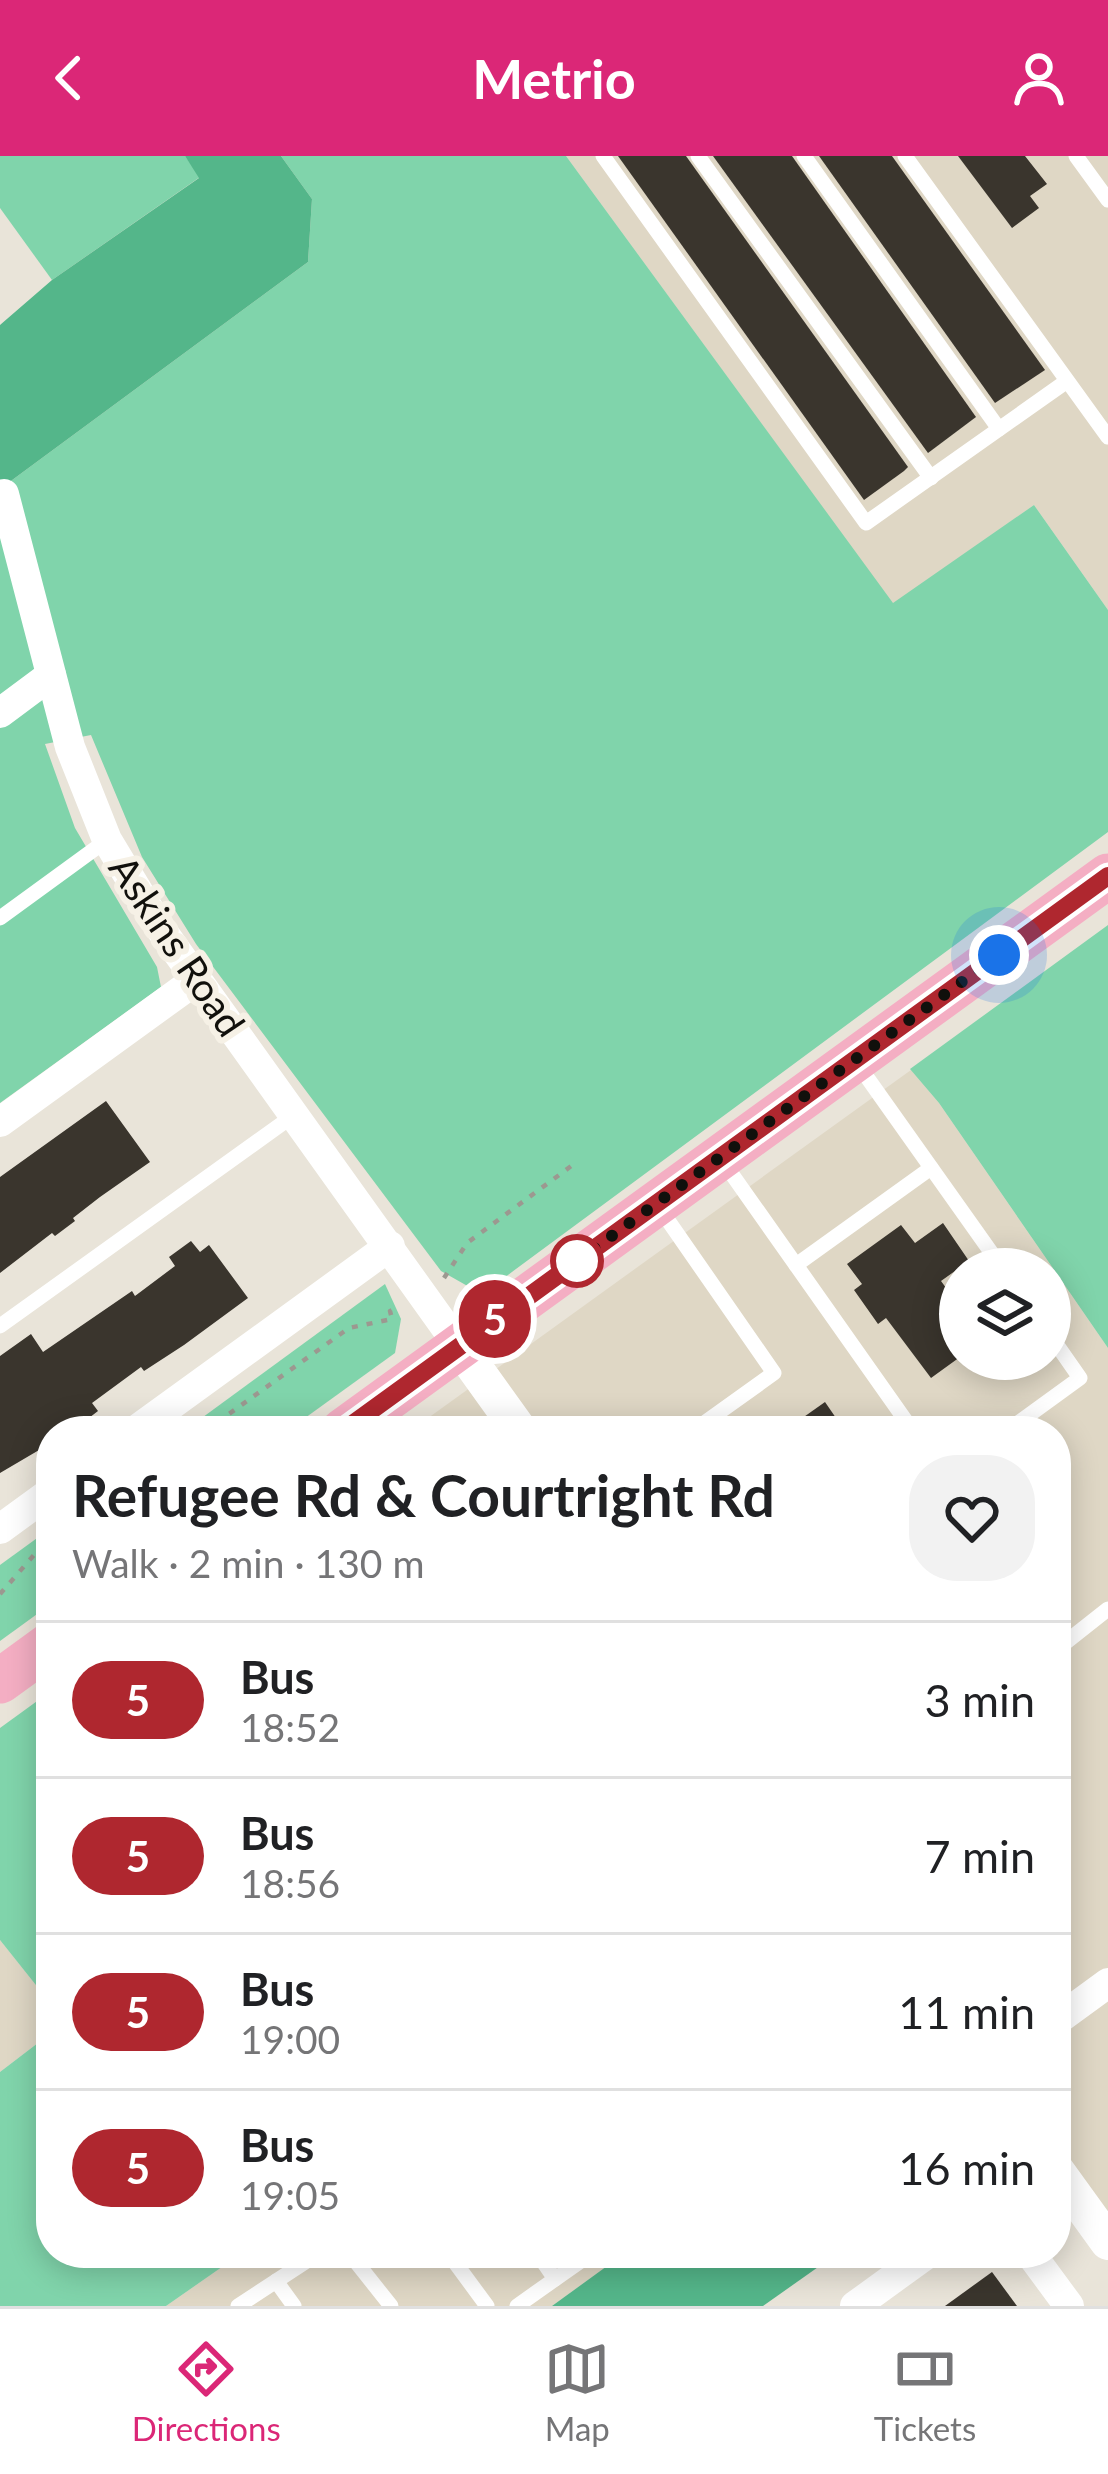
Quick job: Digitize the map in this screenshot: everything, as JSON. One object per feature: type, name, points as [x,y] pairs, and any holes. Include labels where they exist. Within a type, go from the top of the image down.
[{"type":"main road","points":[[363,1416],[1108,876]]},
{"type":"main road","points":[[0,1681],[36,1655]]},
{"type":"street","name":"Askins Road","points":[[4,510],[70,747],[106,840],[196,980],[459,1346]]},
{"type":"street","points":[[0,713],[51,675]]},
{"type":"street","points":[[0,1122],[196,980]]},
{"type":"street","points":[[156,1416],[390,1246]]},
{"type":"street","points":[[459,1346],[509,1416]]},
{"type":"street","points":[[0,1529],[36,1503]]},
{"type":"street","points":[[1071,2010],[1108,1983]]},
{"type":"street","points":[[1071,2191],[1108,2242]]},
{"type":"street","points":[[855,2306],[907,2268]]},
{"type":"street","points":[[1041,2268],[1069,2306]]},
{"type":"lane","points":[[603,156],[866,524],[1067,381]]},
{"type":"lane","points":[[698,156],[931,478]]},
{"type":"lane","points":[[804,156],[999,429]]},
{"type":"lane","points":[[905,156],[1108,437]]},
{"type":"lane","points":[[1076,156],[1108,200]]},
{"type":"lane","points":[[0,918],[106,840]]},
{"type":"lane","points":[[854,1059],[988,1248]]},
{"type":"lane","points":[[0,1326],[294,1114]]},
{"type":"lane","points":[[720,1157],[902,1416]]},
{"type":"lane","points":[[796,1265],[931,1168]]},
{"type":"lane","points":[[656,1203],[774,1373],[713,1416]]},
{"type":"lane","points":[[1028,1416],[1080,1378],[1071,1365]]},
{"type":"lane","points":[[1071,1638],[1108,1609]]},
{"type":"lane","points":[[238,2306],[296,2268]]},
{"type":"lane","points":[[361,2268],[392,2306]]},
{"type":"lane","points":[[459,2268],[487,2306]]},
{"type":"lane","points":[[547,2268],[555,2279]]},
{"type":"lane","points":[[517,2306],[571,2268]]},
{"type":"lane","points":[[276,2281],[294,2306]]},
{"type":"path","points":[[448,1275],[467,1243],[578,1161]]},
{"type":"path","points":[[226,1416],[349,1328],[392,1319],[390,1311],[406,1307]]},
{"type":"path","points":[[0,1594],[36,1553]]},
{"type":"shaded area","points":[[566,156],[1108,156],[1108,610],[1034,505],[893,604]]},
{"type":"shaded area","points":[[911,1070],[1039,1248],[939,1248],[939,1380],[1071,1380],[1071,1294],[1108,1348],[1108,2237],[1071,2185],[1071,1416],[431,1416]]},
{"type":"shaded area","points":[[0,1940],[36,1985],[36,2044],[0,2072]]},
{"type":"shaded area","points":[[220,2268],[604,2268],[552,2306],[166,2306]]},
{"type":"green space","points":[[0,156],[185,156],[200,177],[52,280],[0,208]]},
{"type":"green space","points":[[185,156],[281,156],[312,199],[308,262],[0,489],[0,325],[52,280],[199,178]]},
{"type":"green space","points":[[281,156],[566,156],[893,603],[1034,505],[1108,610],[1108,832],[497,1283],[471,1288],[441,1271],[196,944],[142,857],[91,735],[45,744],[75,828],[157,967],[161,987],[0,1103],[0,489],[308,262],[312,199]]},
{"type":"green space","points":[[1108,925],[1108,1348],[1071,1294],[1071,1248],[1039,1248],[939,1103],[910,1069]]},
{"type":"green space","points":[[385,1284],[401,1319],[395,1353],[308,1416],[205,1416]]},
{"type":"green space","points":[[36,1539],[36,1615],[0,1641],[0,1565]]},
{"type":"green space","points":[[36,1702],[36,1985],[0,1940],[0,1728]]},
{"type":"green space","points":[[36,2044],[36,2268],[220,2268],[166,2306],[0,2306],[0,2072]]},
{"type":"green space","points":[[604,2268],[817,2268],[763,2306],[552,2306]]},
{"type":"building","points":[[618,156],[686,156],[908,467],[904,471],[864,500]]},
{"type":"building","points":[[713,156],[792,156],[976,417],[928,453]]},
{"type":"building","points":[[819,156],[892,156],[1045,370],[995,403]]},
{"type":"building","points":[[958,156],[1025,156],[1047,184],[1030,196],[1039,208],[1012,228]]},
{"type":"building","points":[[106,1101],[150,1162],[0,1273],[0,1177]]},
{"type":"building","points":[[943,1223],[960,1248],[939,1248],[939,1372],[931,1378],[886,1318],[878,1324],[854,1290],[862,1284],[847,1264],[901,1225],[915,1243]]},
{"type":"building","points":[[191,1241],[200,1252],[209,1245],[248,1298],[92,1403],[98,1411],[92,1416],[36,1416],[36,1452],[0,1473],[0,1356],[31,1334],[43,1352],[175,1266],[169,1257]]},
{"type":"building","points":[[825,1402],[835,1416],[805,1416]]},
{"type":"building","points":[[992,2272],[1017,2306],[945,2306]]},
{"type":"bus line","name":"5","points":[[363,1416],[1108,876]]},
{"type":"route","points":[[577,1261],[999,955]]}]
